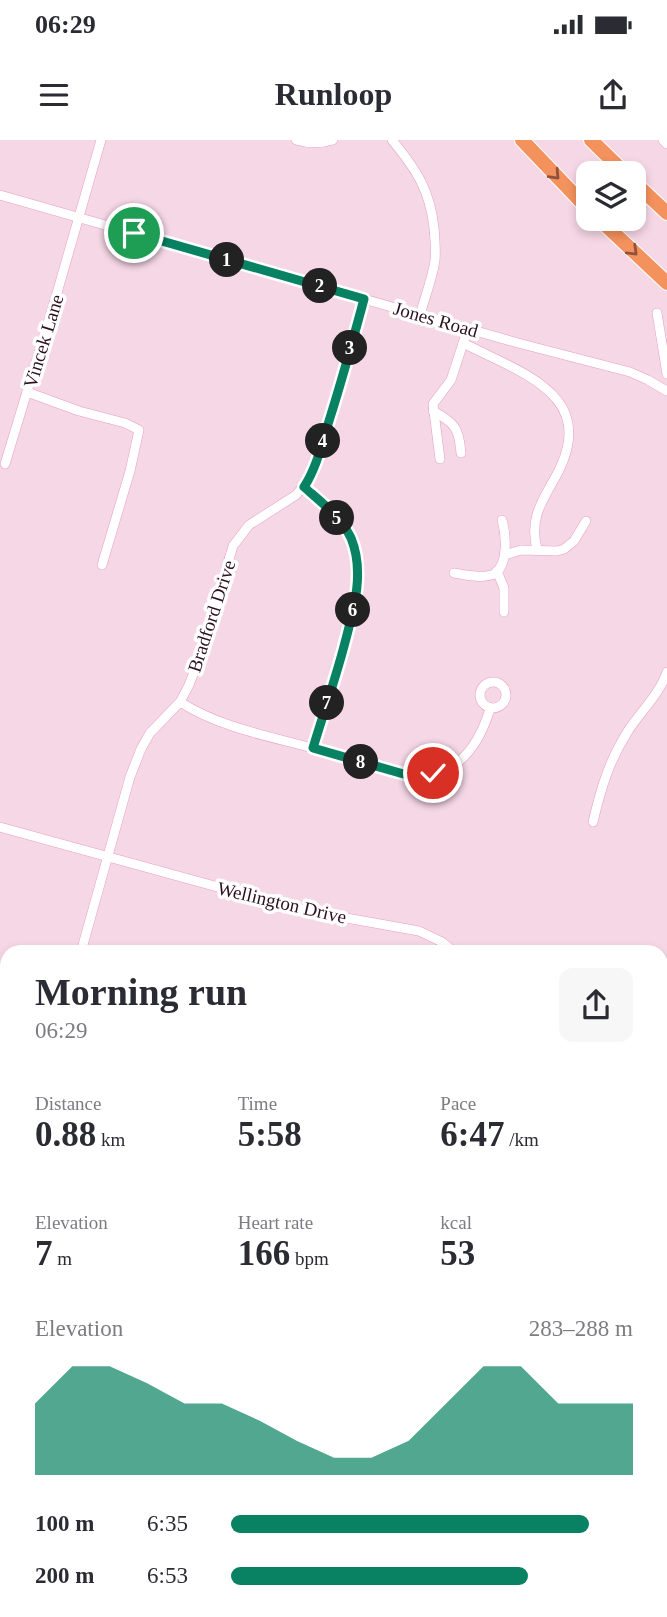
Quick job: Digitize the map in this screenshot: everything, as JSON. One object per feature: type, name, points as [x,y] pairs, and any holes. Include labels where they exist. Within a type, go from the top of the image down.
[{"type":"highway","points":[[522,140],[576,196]]},
{"type":"highway","points":[[591,140],[613,161]]},
{"type":"highway","points":[[646,193],[667,213]]},
{"type":"highway","points":[[612,231],[667,283]]},
{"type":"street","name":"Vincek Lane","points":[[5,464],[100,140]]},
{"type":"street","points":[[296,140],[323,143],[333,140]]},
{"type":"street","points":[[392,140],[422,181],[432,209],[435,260],[420,315]]},
{"type":"street","points":[[663,140],[667,144]]},
{"type":"street","name":"Jones Road","points":[[0,195],[630,372],[667,391]]},
{"type":"street","name":"Bradford Drive","points":[[83,945],[130,777],[141,749],[150,733],[180,702],[189,685],[233,546],[249,525],[296,495],[304,487],[314,468],[364,299]]},
{"type":"street","points":[[657,313],[667,374]]},
{"type":"street","points":[[440,459],[433,411],[435,400],[451,380],[468,328]]},
{"type":"street","points":[[463,343],[532,377],[549,389],[565,412],[568,428],[563,464],[539,506],[535,519],[537,549]]},
{"type":"street","points":[[27,392],[79,411],[125,423],[139,430],[130,471],[102,565]]},
{"type":"street","points":[[433,411],[457,428],[461,453]]},
{"type":"street","points":[[304,487],[341,523],[353,544],[358,569],[351,618],[313,748]]},
{"type":"street","points":[[454,573],[470,576],[491,575],[498,571],[505,555],[502,520]]},
{"type":"street","points":[[505,555],[515,551],[557,551],[569,547],[586,522]]},
{"type":"street","points":[[498,571],[504,588],[504,612]]},
{"type":"street","points":[[593,822],[604,779],[614,756],[629,730],[654,698],[667,672]]},
{"type":"street","points":[[180,702],[220,722],[407,775],[433,773],[452,765],[473,747],[490,709]]},
{"type":"street","name":"Wellington Drive","points":[[0,827],[287,906],[419,931],[446,945]]},
{"type":"route","points":[[134,233],[364,299],[320,452],[304,487],[327,508],[350,536],[358,569],[351,618],[313,748],[407,775],[433,773]]}]
